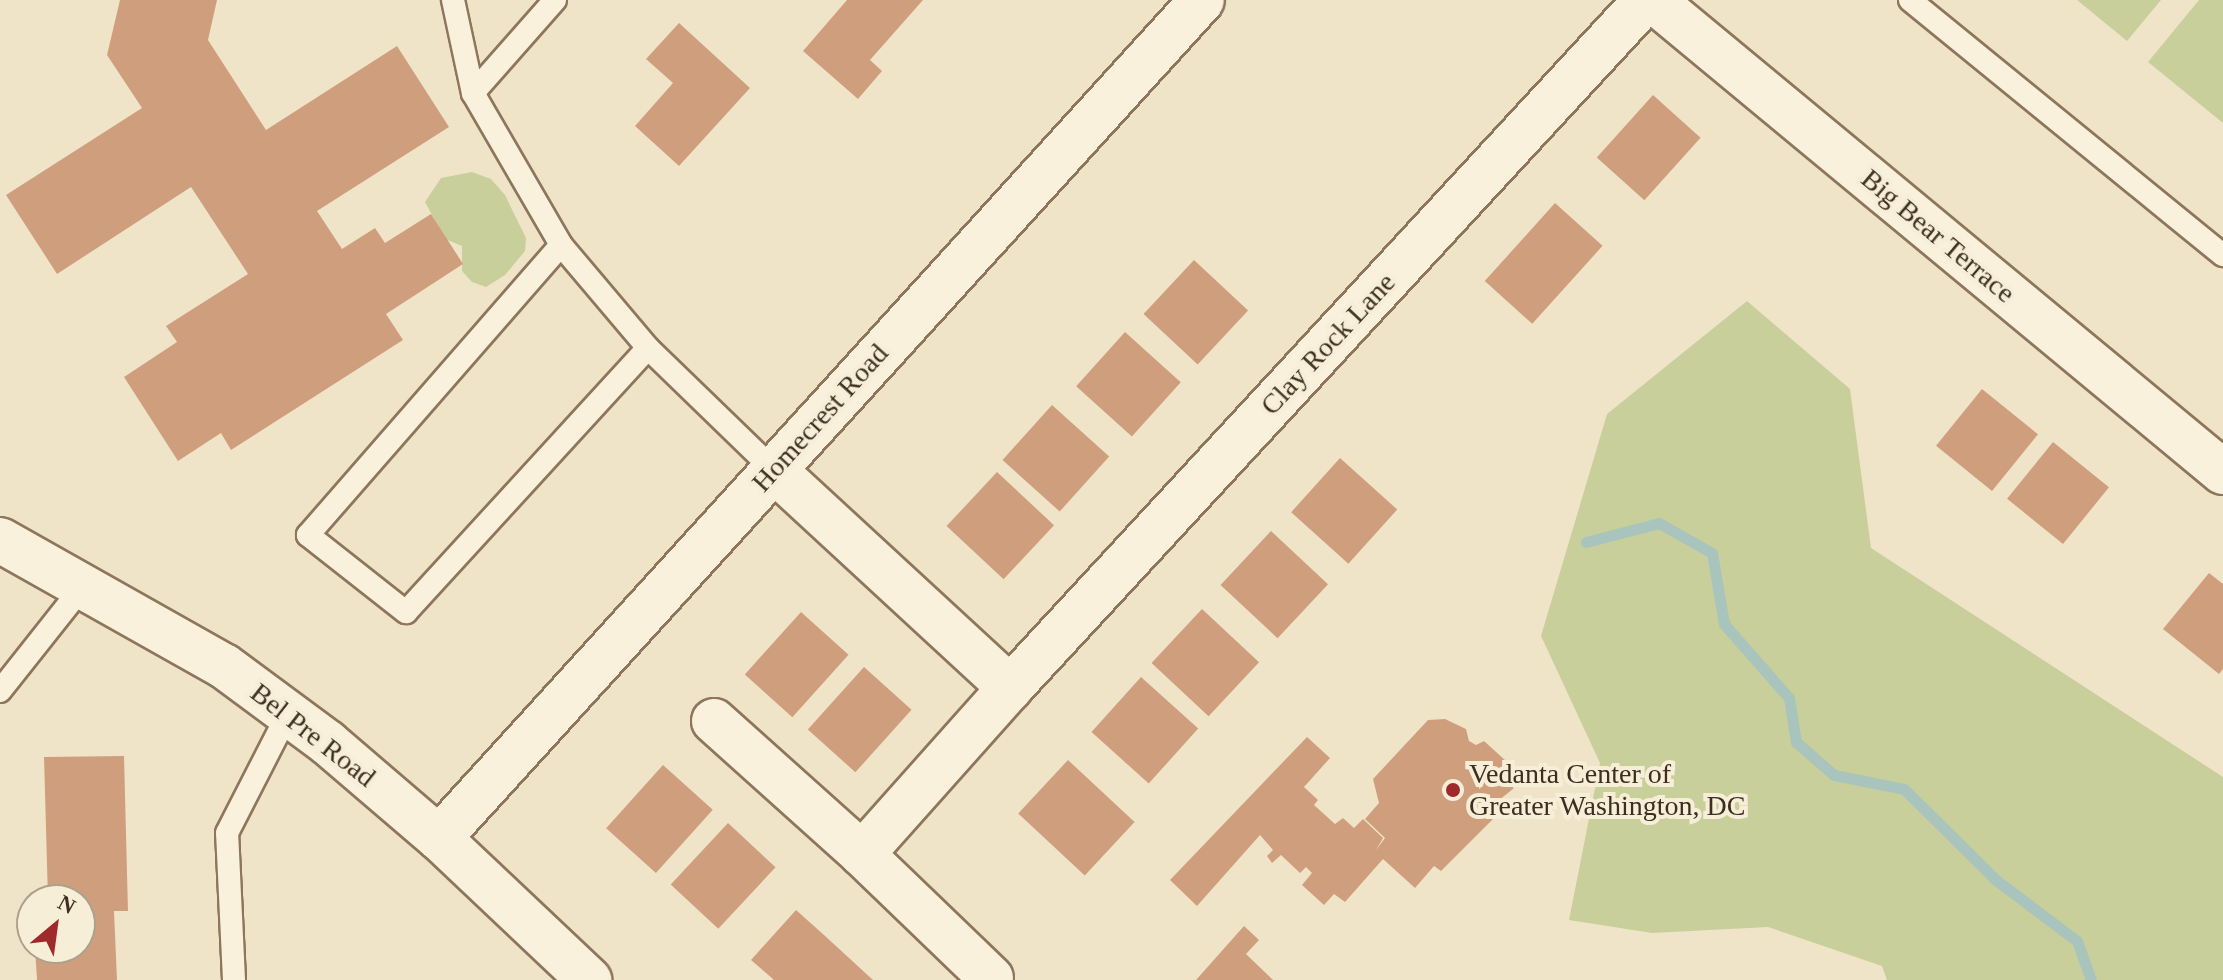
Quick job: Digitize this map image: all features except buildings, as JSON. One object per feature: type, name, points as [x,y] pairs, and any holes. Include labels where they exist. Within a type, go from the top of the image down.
[{"type":"street","name":"Homecrest Road","points":[[439,838],[1202,0]]},
{"type":"street","name":"Clay Rock Lane","points":[[862,854],[1010,688],[1646,0]]},
{"type":"street","name":"Big Bear Terrace","points":[[1653,0],[2223,472]]},
{"type":"street","points":[[773,469],[1010,688]]},
{"type":"street","name":"Bel Pre Road","points":[[0,540],[224,666],[288,714],[439,838],[589,980]]},
{"type":"street","points":[[714,721],[862,854],[991,978]]},
{"type":"lane","points":[[453,0],[473,93],[561,245],[648,348],[773,469]]},
{"type":"lane","points":[[473,93],[555,0]]},
{"type":"lane","points":[[1910,0],[2223,255]]},
{"type":"lane","points":[[561,245],[308,535],[406,612],[648,348]]},
{"type":"lane","points":[[0,691],[84,585]]},
{"type":"lane","points":[[234,980],[227,833],[288,714]]},
{"type":"green space","points":[[2077,0],[2161,0],[2127,41]]},
{"type":"green space","points":[[2199,0],[2223,0],[2223,123],[2148,62]]},
{"type":"green space","points":[[472,172],[491,179],[505,195],[526,238],[525,251],[505,275],[486,287],[472,282],[462,271],[462,246],[445,239],[425,202],[441,178]]},
{"type":"green space","points":[[1747,301],[1850,389],[1871,548],[2223,777],[2223,980],[1887,980],[1882,966],[1768,927],[1652,933],[1569,920],[1600,763],[1541,636],[1607,414]]},
{"type":"waterway","points":[[1586,542],[1659,523],[1712,553],[1724,624],[1789,698],[1796,742],[1834,775],[1904,789],[1996,880],[2077,941],[2091,980]]},
{"type":"place","name":"Vedanta Center of Greater Washington, DC","points":[[1453,790]]}]
